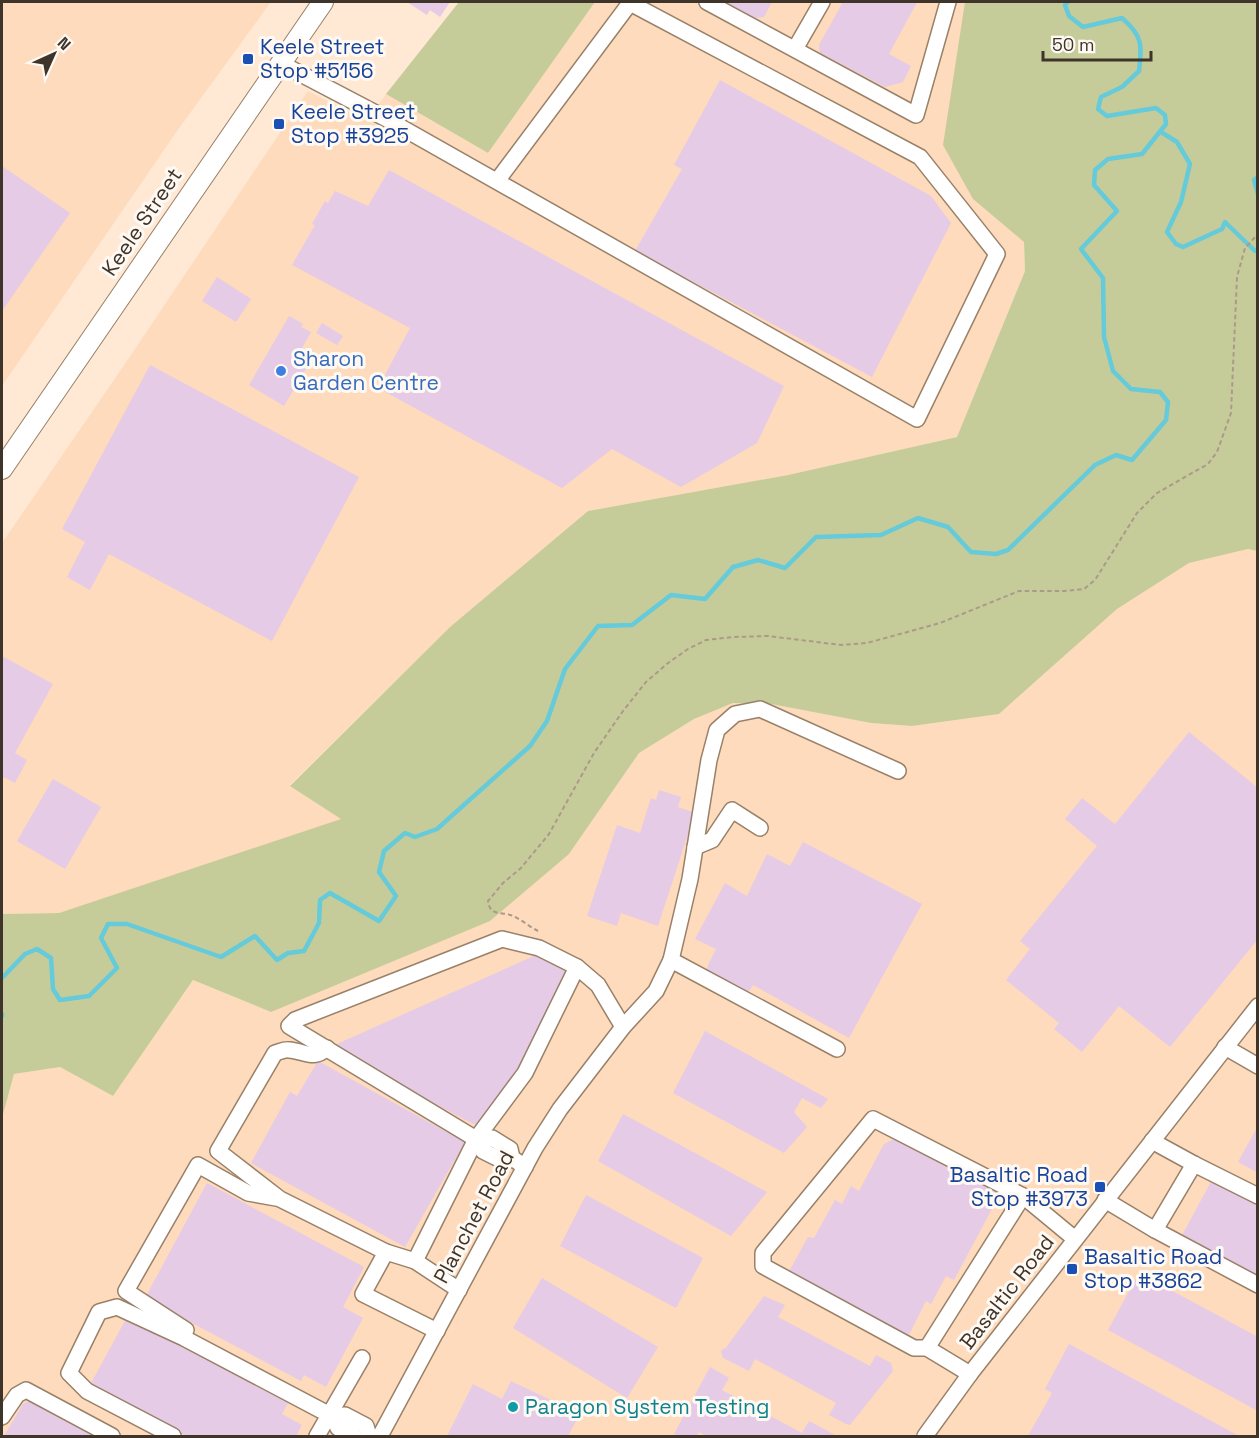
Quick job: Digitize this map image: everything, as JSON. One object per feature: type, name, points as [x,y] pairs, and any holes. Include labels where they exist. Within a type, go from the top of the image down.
[{"type":"main road","name":"Keele Street","points":[[2,470],[323,2]]},
{"type":"street","points":[[707,2],[916,115],[948,2]]},
{"type":"street","points":[[795,50],[822,2]]},
{"type":"street","points":[[280,63],[383,117],[917,420],[997,254],[920,157],[630,3],[497,181]]},
{"type":"street","name":"Planchet Road","points":[[368,1436],[437,1331],[459,1290],[518,1162],[623,1027],[656,991],[671,960],[690,879],[709,760],[717,730],[735,714],[760,709],[898,771]]},
{"type":"street","points":[[695,847],[712,840],[732,810],[760,828]]},
{"type":"street","points":[[518,1162],[510,1149],[492,1138],[479,1140],[289,1026],[295,1020],[502,939],[539,948],[577,967],[598,985],[623,1027]]},
{"type":"street","points":[[671,960],[837,1049]]},
{"type":"street","points":[[415,1261],[479,1140],[525,1073],[577,967]]},
{"type":"street","name":"Basaltic Road","points":[[925,1437],[970,1374],[1257,1006]]},
{"type":"street","points":[[1225,1047],[1257,1066]]},
{"type":"street","points":[[327,1048],[320,1054],[310,1055],[287,1049],[275,1053],[218,1151],[280,1199],[386,1252],[415,1261],[459,1290]]},
{"type":"street","points":[[970,1374],[927,1348],[914,1348],[763,1266],[763,1253],[873,1119],[1023,1196],[1075,1239]]},
{"type":"street","points":[[1152,1142],[1257,1196]]},
{"type":"street","points":[[1155,1230],[1194,1164]]},
{"type":"street","points":[[224,1359],[202,1340],[126,1291],[198,1165],[248,1193],[280,1199]]},
{"type":"street","points":[[927,1348],[1023,1196]]},
{"type":"street","points":[[1105,1200],[1257,1285]]},
{"type":"street","points":[[386,1252],[363,1294],[437,1331]]},
{"type":"street","points":[[173,1437],[87,1391],[69,1373],[99,1312],[117,1307],[331,1415],[338,1428],[368,1436]]},
{"type":"street","points":[[317,1437],[362,1358]]},
{"type":"street","points":[[2,1417],[17,1395],[26,1390],[112,1437]]},
{"type":"path","points":[[1033,590],[1064,591],[1084,588],[1095,580],[1137,513],[1157,493],[1208,464],[1217,452],[1231,413],[1237,277],[1245,248],[1257,234]]},
{"type":"shaded area","points":[[2,2],[271,2],[177,131],[2,386]]},
{"type":"shaded area","points":[[595,2],[965,2],[973,199],[1024,242],[1025,271],[957,437],[788,475],[588,511],[450,627],[290,785],[342,819],[59,913],[2,914],[2,543],[308,91],[367,121],[386,94],[488,153]]},
{"type":"shaded area","points":[[1248,549],[1257,551],[1257,1436],[2,1436],[2,1118],[14,1074],[60,1067],[113,1096],[193,980],[271,1012],[569,854],[639,753],[694,719],[733,703],[771,704],[871,723],[912,726],[999,714],[1117,609],[1189,563]]},
{"type":"green space","points":[[459,2],[595,2],[488,153],[386,94]]},
{"type":"green space","points":[[965,2],[1257,2],[1257,551],[1248,549],[1189,563],[1117,609],[999,714],[912,726],[871,723],[771,704],[733,703],[694,719],[639,753],[569,854],[490,921],[271,1012],[193,980],[113,1096],[60,1067],[14,1074],[2,1118],[2,914],[59,913],[341,819],[290,786],[450,627],[588,511],[788,475],[957,437],[1025,271],[1024,242],[973,199],[943,145]]},
{"type":"building","points":[[407,2],[450,2],[440,17],[430,10],[427,15]]},
{"type":"building","points":[[722,2],[772,2],[764,17],[754,18]]},
{"type":"building","points":[[843,2],[917,2],[889,54],[911,66],[903,82],[885,87],[820,53],[819,45]]},
{"type":"building","points":[[720,80],[931,196],[951,223],[872,377],[635,251],[682,169],[674,165]]},
{"type":"building","points":[[2,166],[70,213],[2,311]]},
{"type":"building","points":[[389,170],[784,386],[757,443],[681,487],[612,449],[562,488],[378,388],[410,328],[292,265],[315,225],[312,224],[325,201],[328,203],[335,191],[368,206]]},
{"type":"building","points":[[217,277],[251,299],[236,322],[202,301]]},
{"type":"building","name":"Sharon Garden Centre","points":[[289,316],[303,324],[301,327],[311,332],[301,350],[313,357],[284,406],[249,385]]},
{"type":"building","points":[[322,323],[343,336],[337,345],[316,333]]},
{"type":"building","points":[[150,365],[359,477],[272,641],[109,554],[90,590],[67,577],[85,542],[62,529]]},
{"type":"building","points":[[2,656],[53,684],[15,753],[27,760],[15,783],[4,777],[2,782]]},
{"type":"building","points":[[1189,732],[1258,788],[1258,939],[1170,1047],[1119,1006],[1082,1052],[1054,1029],[1059,1023],[1006,980],[1030,949],[1020,941],[1097,846],[1065,819],[1082,798],[1115,824]]},
{"type":"building","points":[[53,779],[101,807],[65,869],[17,841]]},
{"type":"building","points":[[659,790],[681,797],[678,807],[695,813],[658,926],[621,913],[617,926],[587,916],[617,825],[640,833],[651,798],[656,800]]},
{"type":"building","points":[[803,842],[922,904],[849,1038],[753,985],[745,997],[706,974],[716,949],[695,939],[725,883],[747,896],[767,854],[790,866]]},
{"type":"building","points":[[545,951],[571,970],[530,1057],[479,1127],[328,1048]]},
{"type":"building","points":[[705,1031],[828,1099],[821,1108],[802,1098],[794,1112],[807,1127],[784,1153],[673,1093]]},
{"type":"building","points":[[318,1061],[465,1142],[405,1247],[251,1163],[290,1092],[297,1096]]},
{"type":"building","points":[[623,1114],[767,1192],[731,1236],[598,1161]]},
{"type":"building","points":[[1258,1126],[1258,1173],[1238,1162]]},
{"type":"building","points":[[899,1137],[1001,1192],[954,1280],[946,1276],[931,1304],[926,1301],[907,1339],[787,1275],[808,1237],[814,1238],[835,1200],[842,1204],[851,1186],[859,1191],[884,1144]]},
{"type":"building","points":[[1213,1178],[1258,1202],[1258,1281],[1180,1239]]},
{"type":"building","points":[[207,1183],[364,1267],[343,1307],[363,1318],[326,1387],[304,1375],[301,1381],[145,1298]]},
{"type":"building","points":[[586,1195],[703,1258],[676,1308],[560,1246]]},
{"type":"building","points":[[1139,1273],[1258,1337],[1258,1411],[1108,1330]]},
{"type":"building","points":[[542,1278],[658,1347],[627,1398],[513,1328]]},
{"type":"building","points":[[764,1296],[785,1305],[778,1317],[870,1366],[876,1355],[891,1363],[893,1371],[850,1425],[829,1415],[836,1403],[755,1359],[749,1371],[723,1358],[721,1351],[725,1349]]},
{"type":"building","points":[[127,1317],[288,1403],[282,1414],[302,1425],[296,1436],[186,1436],[90,1385]]},
{"type":"building","points":[[1069,1344],[1239,1436],[1028,1436],[1052,1393],[1045,1389]]},
{"type":"building","points":[[710,1367],[729,1378],[722,1390],[802,1433],[809,1421],[837,1436],[706,1436],[699,1432],[697,1436],[674,1434]]},
{"type":"building","name":"Paragon System Testing","points":[[511,1381],[580,1414],[568,1436],[447,1436],[473,1384],[502,1399]]},
{"type":"building","points":[[32,1402],[96,1436],[4,1436],[23,1404]]},
{"type":"waterway","points":[[2,978],[25,954],[37,949],[51,958],[53,989],[60,1000],[89,996],[117,968],[101,938],[108,924],[127,924],[221,957],[255,936],[277,960],[288,953],[304,951],[319,923],[320,900],[330,893],[379,921],[396,896],[379,872],[384,851],[405,833],[415,837],[437,829],[530,746],[547,721],[565,669],[598,626],[632,625],[671,595],[705,599],[733,567],[758,560],[785,568],[816,537],[881,535],[918,518],[948,527],[971,552],[996,554],[1008,550],[1095,465],[1116,455],[1132,460],[1166,420],[1168,402],[1160,392],[1131,389],[1113,371],[1104,337],[1103,278],[1081,249],[1117,211],[1094,185],[1095,170],[1108,159],[1142,154],[1166,124],[1165,115],[1156,108],[1107,116],[1098,109],[1101,97],[1122,87],[1139,71],[1140,42],[1134,30],[1122,18],[1083,27],[1069,16],[1065,5],[1068,2]]},
{"type":"waterway","points":[[1161,132],[1177,142],[1190,164],[1181,202],[1167,232],[1176,244],[1183,247],[1222,229],[1225,222],[1255,251],[1258,250]]},
{"type":"waterway","points":[[1258,177],[1254,180],[1258,194]]},
{"type":"place","name":"Keele Street Stop #5156","points":[[248,59]]},
{"type":"place","name":"Keele Street Stop #3925","points":[[279,124]]},
{"type":"place","name":"Sharon Garden Centre","points":[[281,371]]},
{"type":"place","name":"Basaltic Road Stop #3973","points":[[1100,1187]]},
{"type":"place","name":"Basaltic Road Stop #3862","points":[[1072,1269]]},
{"type":"place","name":"Paragon System Testing","points":[[513,1407]]}]
